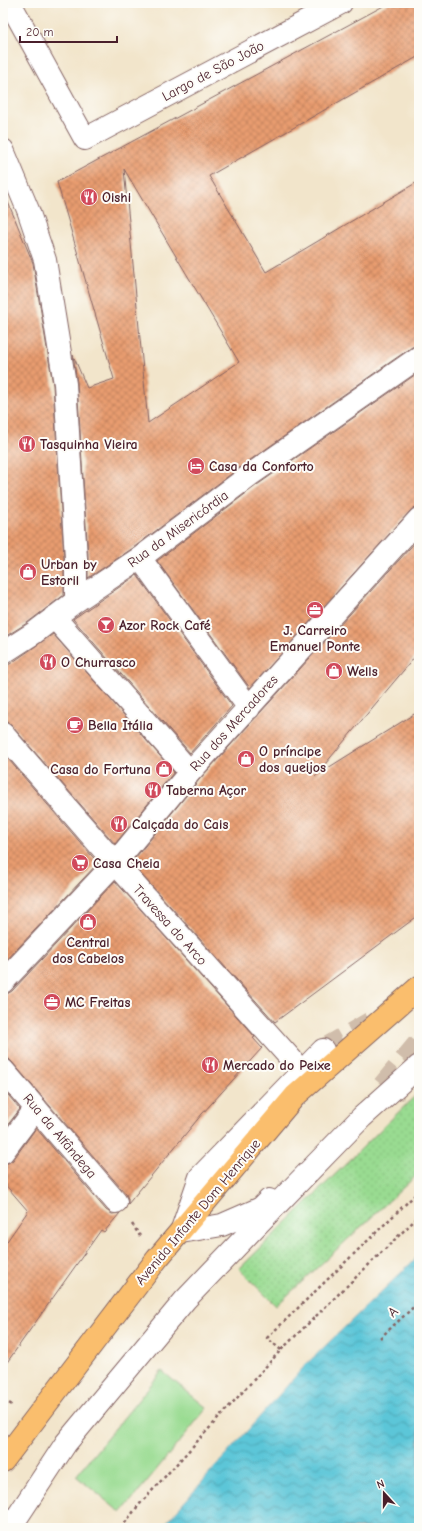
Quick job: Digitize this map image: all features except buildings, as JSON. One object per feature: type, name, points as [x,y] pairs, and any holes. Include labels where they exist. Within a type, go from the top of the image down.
[{"type":"main road","name":"Avenida Infante Dom Henrique","points":[[3,1461],[157,1259],[295,1096],[419,987]]},
{"type":"street","name":"Largo de São João","points":[[10,3],[85,139],[341,3]]},
{"type":"street","points":[[3,150],[28,210],[45,260],[65,384],[76,558],[76,601]]},
{"type":"street","name":"Rua da Misericórdia","points":[[3,653],[34,633],[76,601],[140,558],[250,475],[419,357]]},
{"type":"street","name":"Rua dos Mercadores","points":[[3,982],[115,863],[190,772],[419,519]]},
{"type":"street","points":[[140,558],[249,708]]},
{"type":"street","points":[[54,617],[190,772]]},
{"type":"street","name":"Travessa do Arco","points":[[3,734],[115,863],[292,1060]]},
{"type":"street","points":[[323,1050],[200,1177],[181,1232],[222,1225],[261,1208],[383,1086]]},
{"type":"street","points":[[10,1528],[66,1443],[186,1300],[362,1117],[419,1066]]},
{"type":"street","name":"Rua da Alfândega","points":[[3,1070],[116,1202]]},
{"type":"street","points":[[3,1152],[36,1108]]},
{"type":"path","points":[[281,1350],[267,1338],[419,1190]]},
{"type":"path","points":[[122,1528],[138,1506],[281,1350],[419,1216]]},
{"type":"path","name":"A","points":[[380,1338],[419,1302]]},
{"type":"green space","points":[[419,1092],[419,1173],[276,1306],[239,1269]]},
{"type":"green space","points":[[162,1371],[207,1408],[121,1513],[76,1476]]},
{"type":"water","points":[[419,1255],[419,1528],[161,1528],[305,1365]]},
{"type":"pier","points":[[419,1253],[419,1255],[305,1365],[161,1528],[159,1528],[269,1401],[304,1364]]},
{"type":"tunnel","points":[[323,1050],[373,1021]]},
{"type":"tunnel","points":[[383,1086],[419,1043]]},
{"type":"tunnel","points":[[383,1086],[419,1091]]},
{"type":"place","name":"Oishi","points":[[89,197]]},
{"type":"place","name":"Tasquinha Vieira","points":[[27,444]]},
{"type":"place","name":"Casa da Conforto","points":[[196,466]]},
{"type":"place","name":"Urban by Estoril","points":[[28,572]]},
{"type":"place","name":"J. Carreiro Emanuel Ponte","points":[[315,610]]},
{"type":"place","name":"Azor Rock Café","points":[[106,625]]},
{"type":"place","name":"O Churrasco","points":[[48,662]]},
{"type":"place","name":"Wells","points":[[334,671]]},
{"type":"place","name":"Bella Itália","points":[[75,725]]},
{"type":"place","name":"O príncipe dos queijos","points":[[246,759]]},
{"type":"place","name":"Casa do Fortuna","points":[[164,769]]},
{"type":"place","name":"Taberna Açor","points":[[153,790]]},
{"type":"place","name":"Calçada do Cais","points":[[119,824]]},
{"type":"place","name":"Casa Cheia","points":[[80,863]]},
{"type":"place","name":"Central dos Cabelos","points":[[88,922]]},
{"type":"place","name":"MC Freitas","points":[[52,1002]]},
{"type":"place","name":"Mercado do Peixe","points":[[210,1065]]}]
